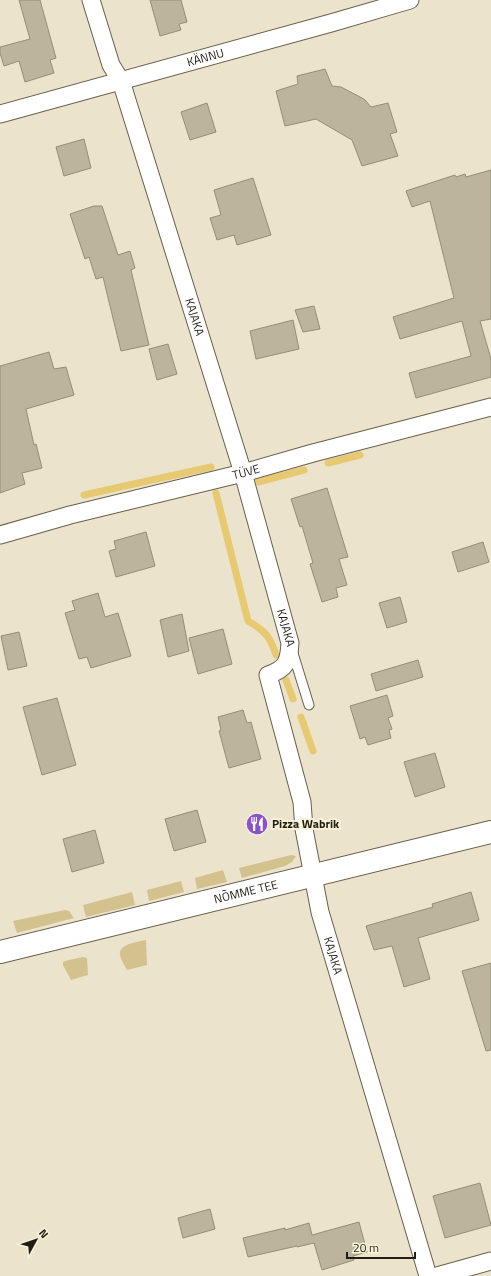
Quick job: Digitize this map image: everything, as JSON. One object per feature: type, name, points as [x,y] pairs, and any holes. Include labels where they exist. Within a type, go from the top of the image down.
[{"type":"street","name":"KAJAKA","points":[[91,0],[111,65],[121,81],[243,473],[290,643],[289,656],[285,665],[278,672],[268,675],[302,802],[304,829],[320,912],[428,1276]]},
{"type":"street","name":"KÄNNU","points":[[0,114],[410,0]]},
{"type":"street","name":"TÜVE","points":[[0,534],[70,515],[243,473],[313,453],[491,407]]},
{"type":"street","name":"NÕMME TEE","points":[[0,952],[491,832]]},
{"type":"street","points":[[437,1276],[491,1261]]},
{"type":"lane","points":[[290,643],[309,705]]},
{"type":"shaded area","points":[[291,855],[296,856],[292,862],[285,866],[242,878],[239,868]]},
{"type":"shaded area","points":[[223,870],[227,882],[197,889],[195,878]]},
{"type":"shaded area","points":[[181,881],[184,892],[149,901],[147,890]]},
{"type":"shaded area","points":[[132,892],[135,905],[86,917],[83,905]]},
{"type":"shaded area","points":[[65,910],[69,911],[74,918],[17,933],[13,921]]},
{"type":"shaded area","points":[[146,940],[147,965],[127,970],[122,961],[120,951],[129,944]]},
{"type":"shaded area","points":[[83,957],[87,958],[88,975],[71,980],[63,965],[63,962]]},
{"type":"building","points":[[19,0],[40,0],[56,58],[50,60],[54,73],[25,82],[19,61],[4,66],[0,53],[0,47],[30,39]]},
{"type":"building","points":[[150,0],[181,0],[187,22],[179,24],[181,30],[160,36]]},
{"type":"building","points":[[325,69],[332,86],[341,87],[362,98],[371,107],[388,103],[397,132],[390,134],[398,156],[362,166],[352,140],[316,119],[285,126],[276,91],[298,84],[297,76]]},
{"type":"building","points":[[207,103],[216,132],[190,140],[181,112]]},
{"type":"building","points":[[84,139],[91,168],[64,176],[56,147]]},
{"type":"building","points":[[491,170],[491,319],[480,321],[491,359],[491,377],[416,398],[409,373],[471,356],[462,321],[400,339],[393,317],[454,298],[430,201],[412,207],[406,191],[455,175],[456,177],[465,174],[466,177]]},
{"type":"building","points":[[253,178],[271,235],[237,245],[234,235],[217,240],[210,218],[221,215],[214,190]]},
{"type":"building","points":[[94,206],[102,206],[118,255],[130,251],[135,268],[131,270],[149,345],[121,351],[103,277],[96,279],[89,257],[85,259],[70,214]]},
{"type":"building","points":[[314,306],[320,329],[303,332],[295,310]]},
{"type":"building","points":[[293,320],[299,349],[256,359],[250,331]]},
{"type":"building","points":[[168,344],[177,374],[157,380],[149,349]]},
{"type":"building","points":[[49,352],[54,369],[66,367],[74,395],[26,409],[34,445],[36,444],[42,468],[22,473],[25,484],[0,493],[0,366]]},
{"type":"building","points":[[327,488],[348,557],[339,559],[347,585],[336,588],[338,597],[322,602],[310,564],[313,563],[302,526],[300,527],[291,499]]},
{"type":"building","points":[[146,532],[155,566],[116,577],[109,551],[116,549],[114,541]]},
{"type":"building","points":[[483,542],[489,562],[458,572],[452,552]]},
{"type":"building","points":[[98,593],[105,617],[118,613],[131,656],[91,668],[87,657],[79,659],[65,613],[75,610],[72,601]]},
{"type":"building","points":[[400,597],[407,622],[387,628],[379,603]]},
{"type":"building","points":[[182,614],[189,651],[168,657],[160,620]]},
{"type":"building","points":[[223,629],[232,664],[198,674],[189,638]]},
{"type":"building","points":[[19,632],[27,666],[8,670],[1,636]]},
{"type":"building","points":[[418,660],[423,677],[376,691],[371,674]]},
{"type":"building","points":[[387,695],[393,716],[388,718],[392,729],[389,730],[391,738],[368,745],[365,737],[360,739],[350,706]]},
{"type":"building","points":[[57,698],[76,765],[42,775],[23,707]]},
{"type":"building","points":[[243,710],[247,723],[251,722],[261,759],[229,768],[219,731],[221,730],[218,717]]},
{"type":"building","points":[[435,753],[445,787],[415,797],[404,762]]},
{"type":"building","points":[[197,810],[206,842],[174,851],[165,819]]},
{"type":"building","points":[[95,830],[104,863],[72,872],[63,839]]},
{"type":"building","points":[[471,892],[479,920],[418,938],[430,979],[404,987],[392,946],[374,950],[366,926],[433,907],[432,904]]},
{"type":"building","points":[[491,963],[491,1050],[486,1051],[462,971]]},
{"type":"building","points":[[480,1183],[491,1225],[445,1238],[433,1196]]},
{"type":"building","points":[[210,1209],[215,1229],[183,1238],[178,1218]]},
{"type":"building","points":[[359,1222],[367,1252],[353,1256],[354,1260],[322,1270],[314,1243],[248,1257],[243,1238],[285,1228],[285,1230],[309,1223],[312,1235]]},
{"type":"waterway","points":[[328,463],[360,455]]},
{"type":"waterway","points":[[84,495],[211,467]]},
{"type":"waterway","points":[[258,482],[304,470]]},
{"type":"waterway","points":[[216,493],[248,621],[259,628],[266,635],[276,655]]},
{"type":"waterway","points":[[286,680],[293,699]]},
{"type":"waterway","points":[[301,717],[313,751]]},
{"type":"place","name":"Pizza Wabrik","points":[[257,824]]}]
